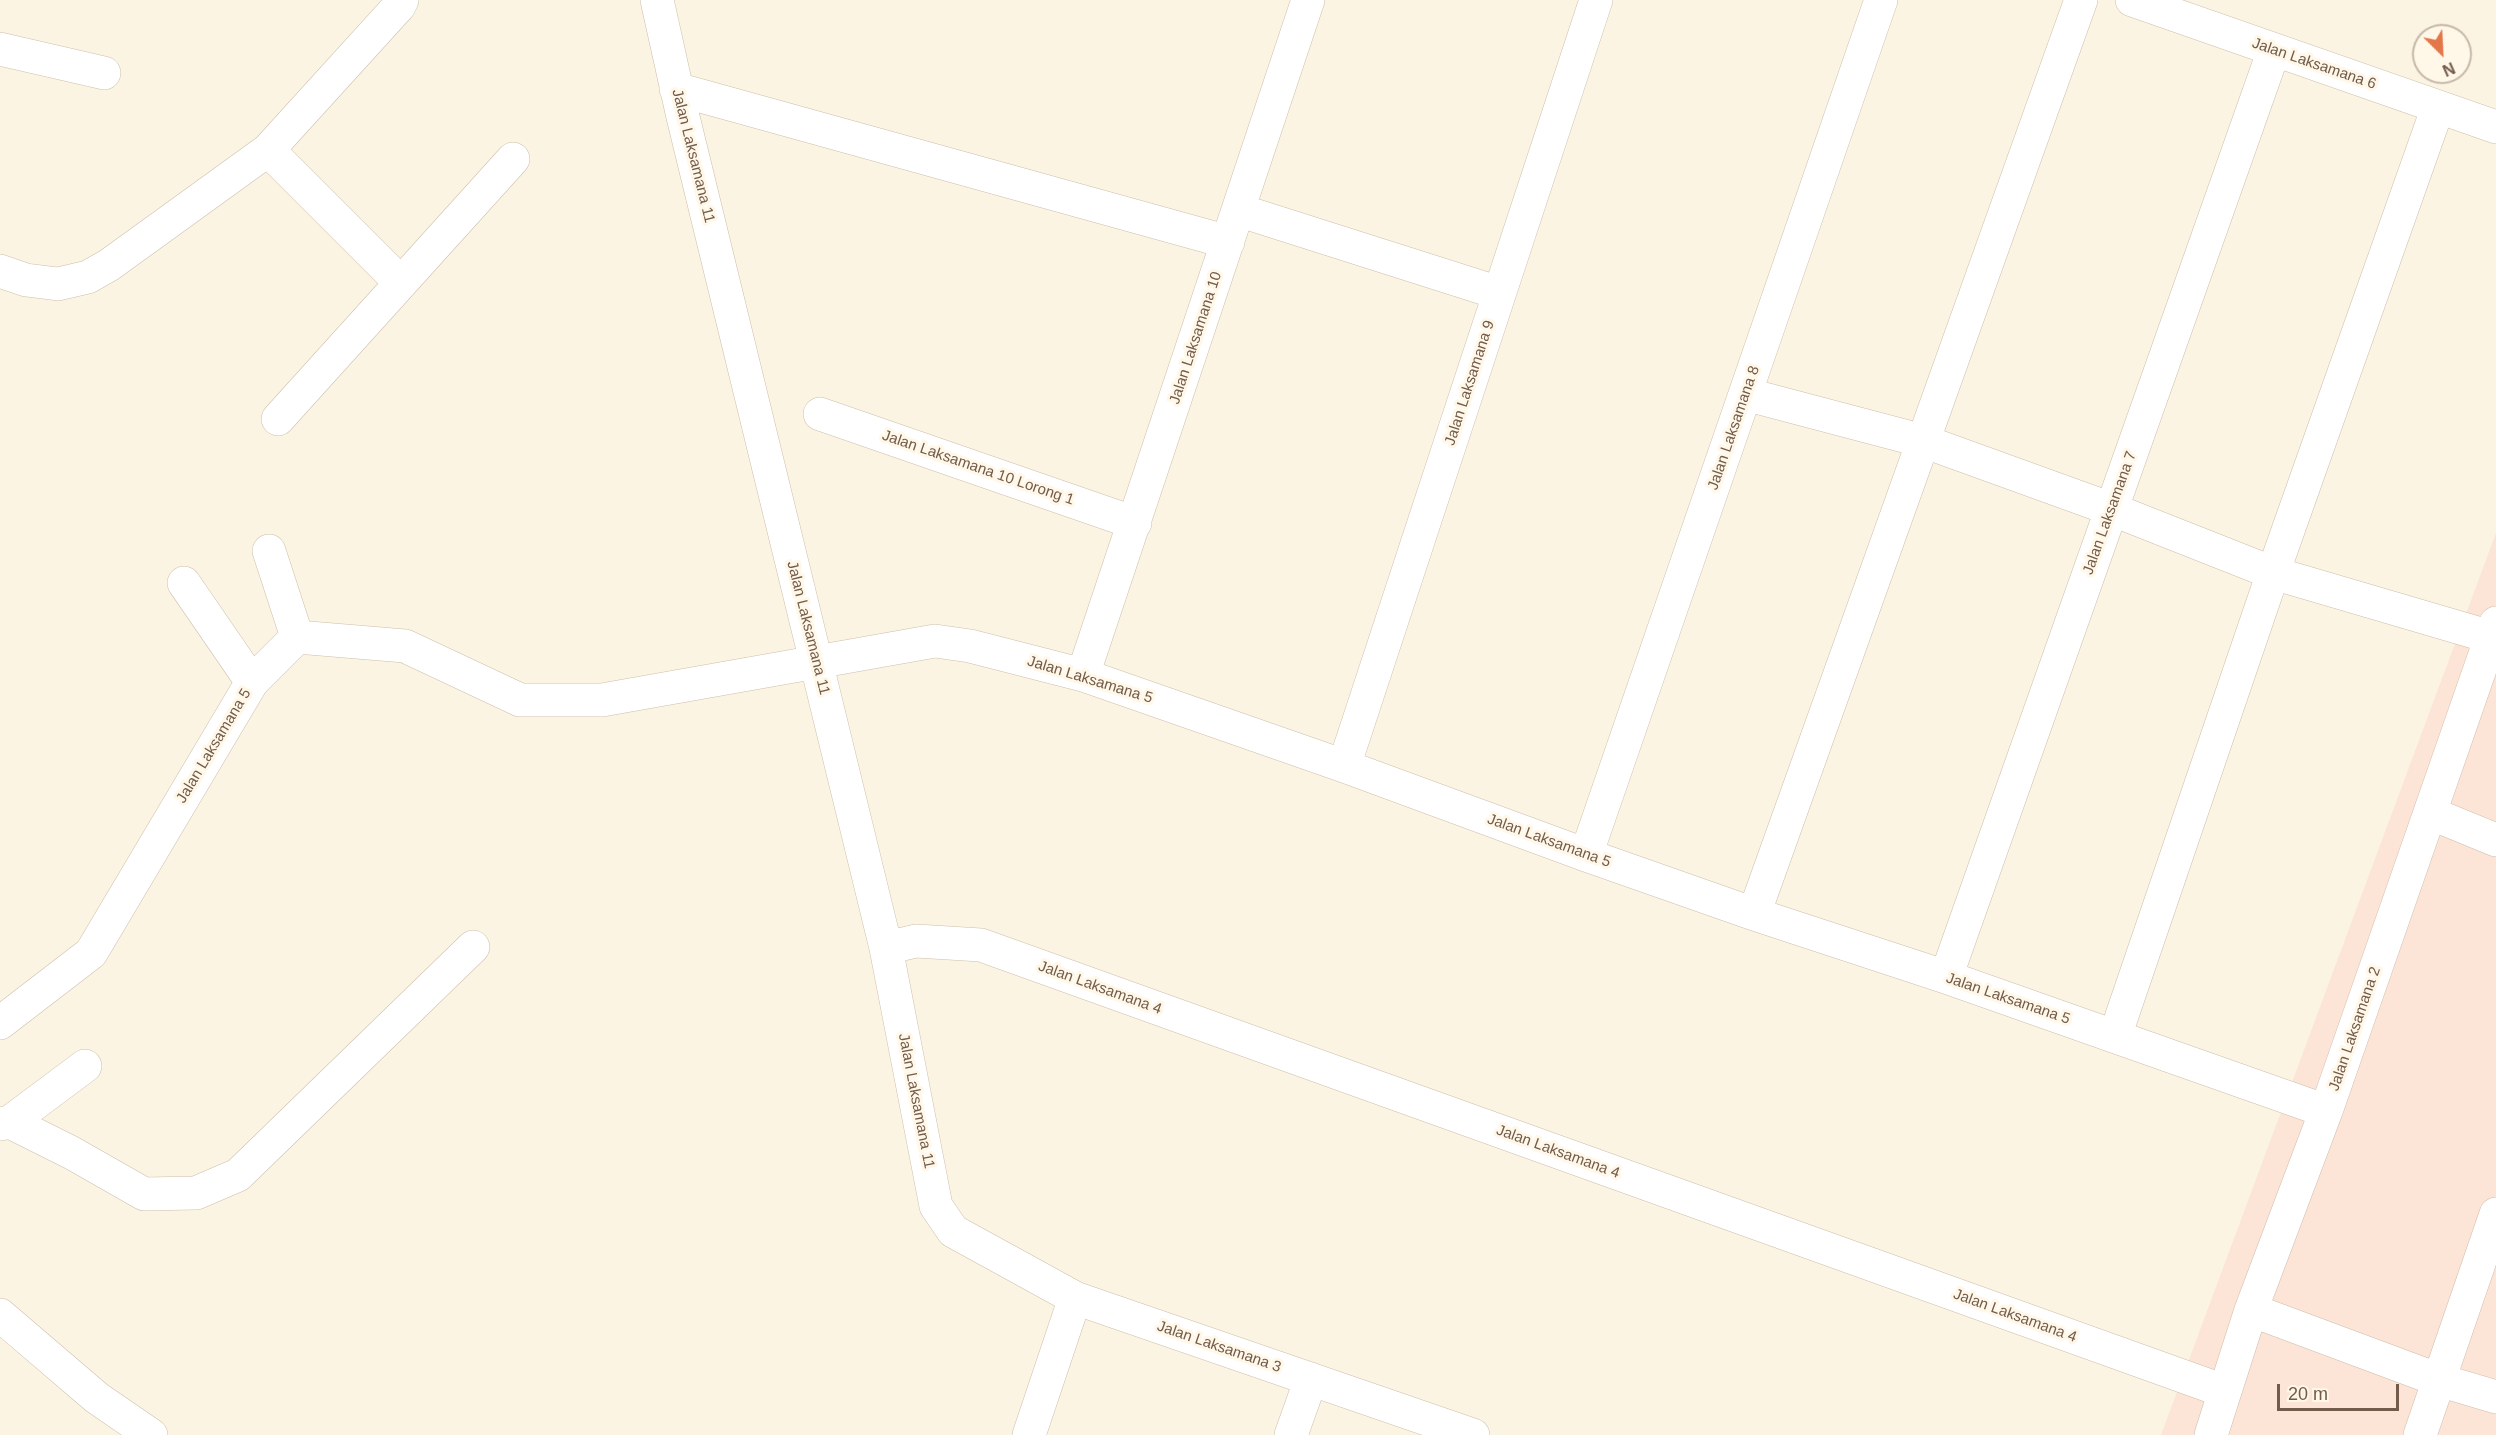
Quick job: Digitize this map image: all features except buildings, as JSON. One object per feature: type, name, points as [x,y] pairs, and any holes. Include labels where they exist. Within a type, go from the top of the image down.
[{"type":"street","points":[[0,271],[26,280],[58,284],[88,277],[109,265],[268,150],[402,0]]},
{"type":"street","name":"Jalan Laksamana 11","points":[[657,0],[676,89],[886,948],[936,1206],[953,1231],[973,1241]]},
{"type":"street","name":"Jalan Laksamana 9","points":[[1344,766],[1596,0]]},
{"type":"street","name":"Jalan Laksamana 8","points":[[1586,855],[1881,0]]},
{"type":"street","points":[[1754,914],[2081,0]]},
{"type":"street","name":"Jalan Laksamana 6","points":[[2132,0],[2496,127]]},
{"type":"street","name":"Jalan Laksamana 10","points":[[1083,675],[1228,242],[1301,2]]},
{"type":"street","points":[[0,49],[104,73]]},
{"type":"street","name":"Jalan Laksamana 7","points":[[1946,977],[2274,50]]},
{"type":"street","points":[[676,89],[1228,242]]},
{"type":"street","points":[[2115,1036],[2273,573],[2438,107]]},
{"type":"street","points":[[268,150],[401,283]]},
{"type":"street","points":[[278,419],[513,159]]},
{"type":"street","points":[[1238,210],[1499,293]]},
{"type":"street","points":[[1745,394],[1923,441],[2111,509],[2273,573],[2494,630]]},
{"type":"street","name":"Jalan Laksamana 10 Lorong 1","points":[[820,414],[1135,523]]},
{"type":"street","points":[[269,551],[297,637]]},
{"type":"street","points":[[184,583],[252,682]]},
{"type":"street","name":"Jalan Laksamana 2","points":[[2211,1435],[2251,1310],[2326,1111],[2494,630]]},
{"type":"street","name":"Jalan Laksamana 5","points":[[0,1023],[91,953],[252,682],[297,637],[405,646],[520,700],[602,700],[935,641],[970,646],[1083,675],[1344,766],[1754,914],[1946,977],[2326,1111]]},
{"type":"street","points":[[2430,813],[2496,840]]},
{"type":"street","name":"Jalan Laksamana 4","points":[[886,948],[916,941],[981,945],[2224,1391]]},
{"type":"street","points":[[85,1066],[5,1123],[144,1194],[196,1194],[238,1175],[473,947]]},
{"type":"street","points":[[2420,1435],[2496,1214]]},
{"type":"street","name":"Jalan Laksamana 3","points":[[973,1241],[1076,1298],[1473,1435]]},
{"type":"street","points":[[1029,1435],[1076,1298]]},
{"type":"street","points":[[2251,1310],[2439,1380],[2496,1397]]},
{"type":"street","points":[[0,1315],[97,1398],[151,1435]]},
{"type":"street","points":[[1291,1435],[1311,1378]]},
{"type":"shaded area","points":[[2496,533],[2496,1435],[2161,1435]]}]
